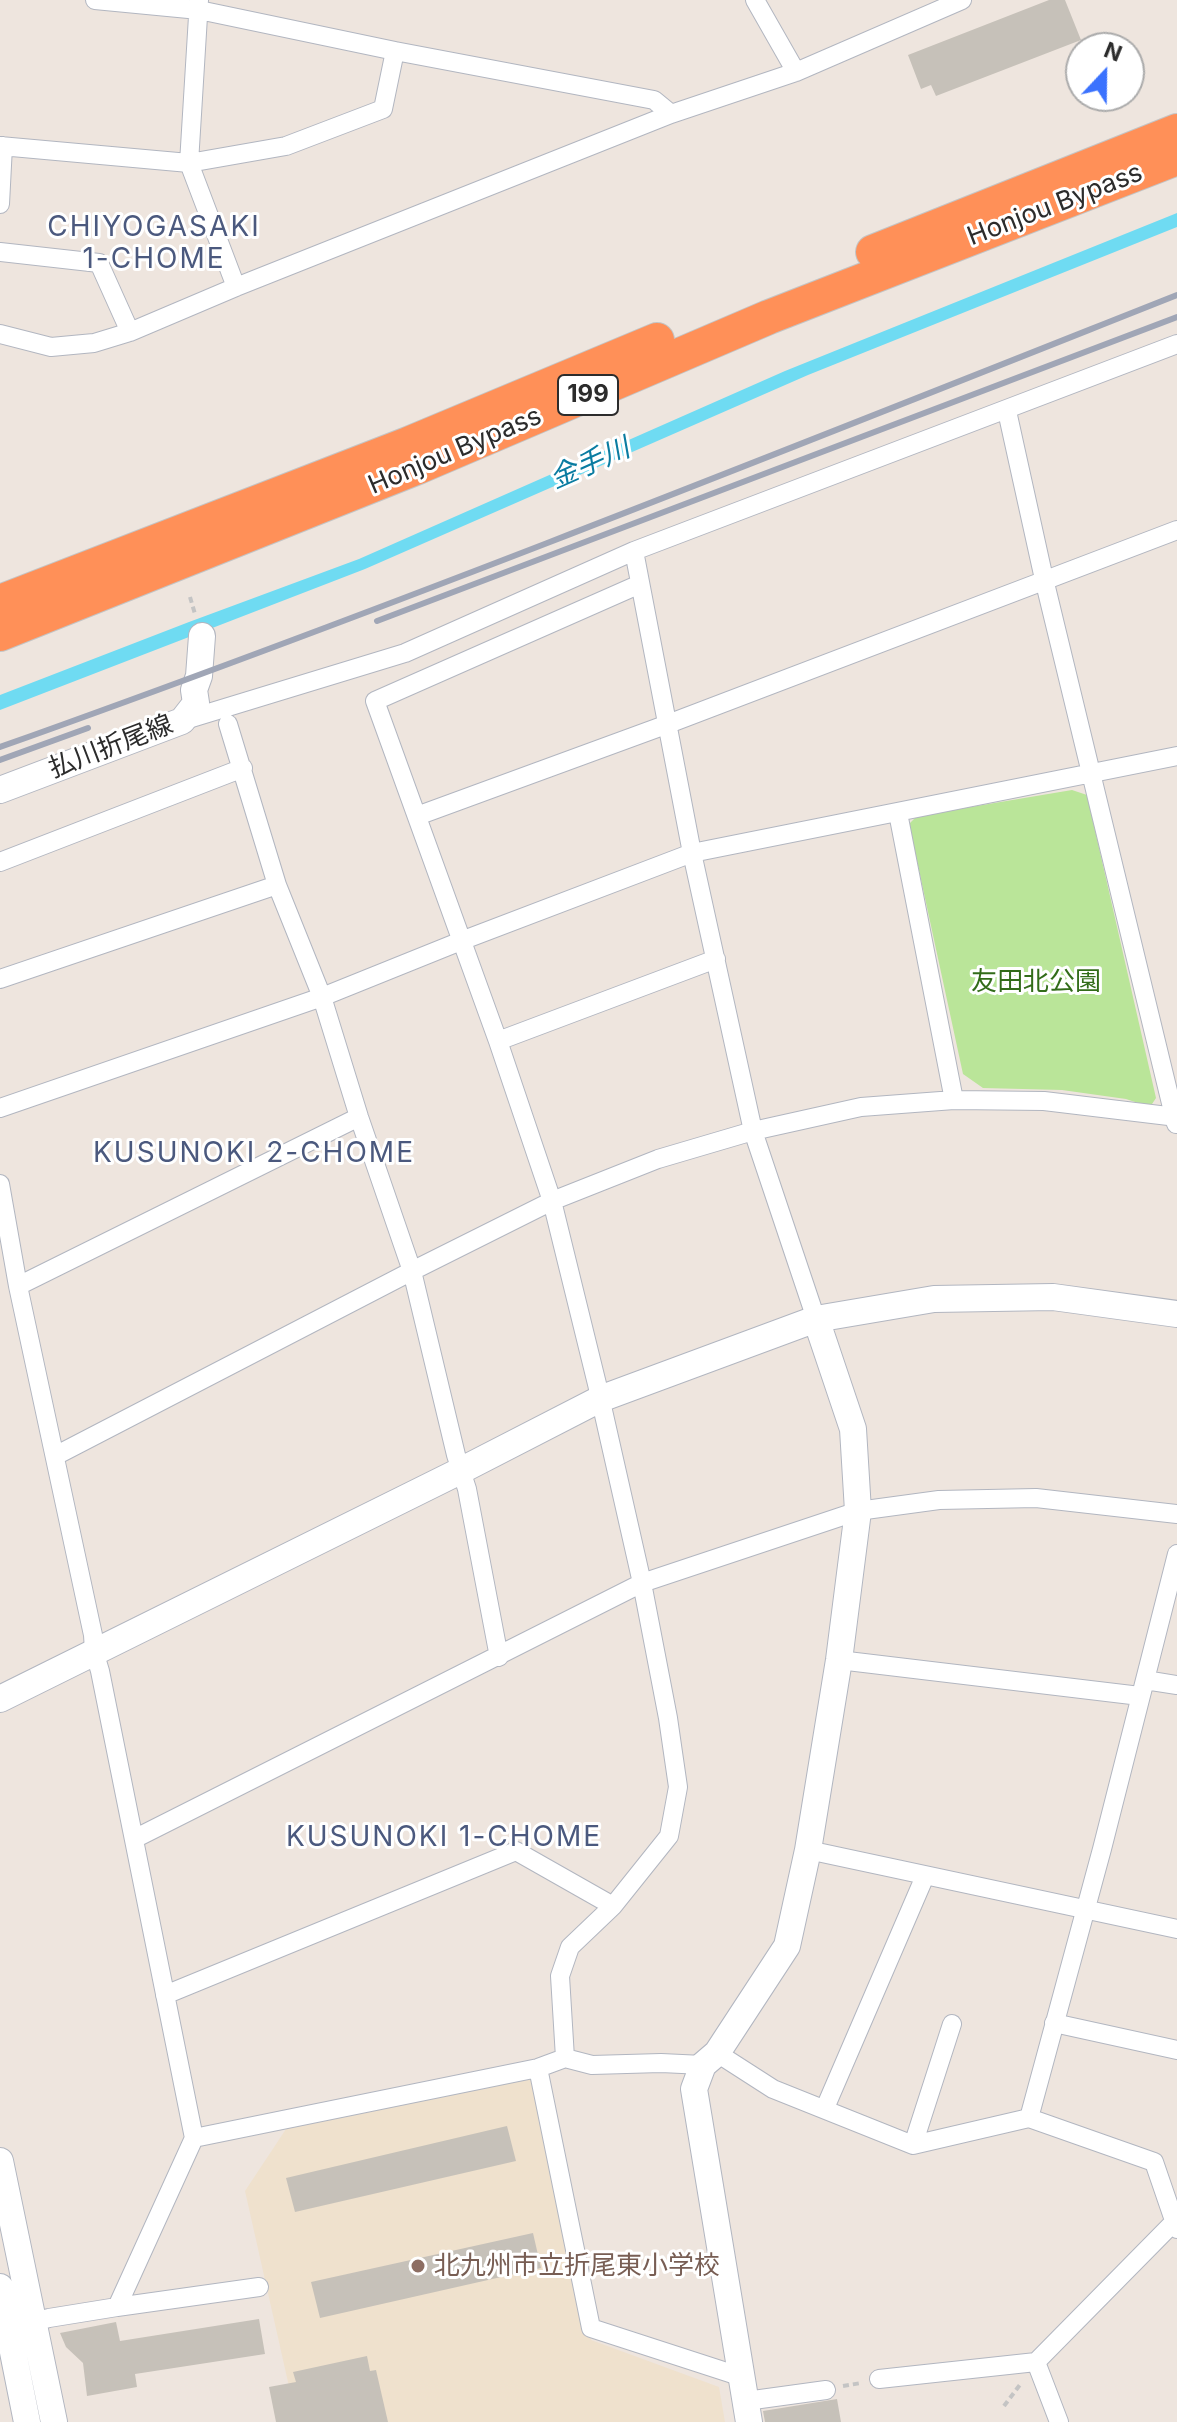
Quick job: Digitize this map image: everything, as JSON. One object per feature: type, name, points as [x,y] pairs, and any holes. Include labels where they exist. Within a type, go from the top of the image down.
[{"type":"highway","name":"Honjou Bypass","points":[[0,602],[408,444],[777,289],[1177,131]]},
{"type":"highway","name":"Honjou Bypass","points":[[0,634],[418,467],[769,317],[1177,158]]},
{"type":"street","points":[[95,0],[199,5],[395,51],[654,100],[671,114]]},
{"type":"street","points":[[755,0],[796,72]]},
{"type":"street","points":[[0,334],[51,347],[94,343],[130,332],[671,114],[796,72],[962,0]]},
{"type":"street","points":[[199,5],[189,163],[236,287]]},
{"type":"street","points":[[0,204],[2,146],[189,163],[286,146],[383,109],[395,51]]},
{"type":"street","points":[[0,252],[99,263],[130,332]]},
{"type":"street","points":[[182,721],[405,653],[634,551],[1177,344]]},
{"type":"street","points":[[55,1456],[552,1201],[658,1159],[753,1131],[861,1107],[954,1100],[1044,1101],[1176,1120],[1044,579],[1007,411]]},
{"type":"street","points":[[417,816],[1177,530]]},
{"type":"street","points":[[634,551],[692,853],[753,1131],[853,1429],[858,1511],[839,1660],[808,1850],[787,1946],[710,2059],[694,2089],[746,2400]]},
{"type":"street","points":[[565,2058],[560,1976],[570,1947],[613,1906],[669,1836],[678,1787],[642,1583],[552,1201],[498,1041],[375,701],[640,584]]},
{"type":"street","name":"払川折尾線","points":[[0,790],[182,721],[196,703],[194,690],[199,676],[202,636]]},
{"type":"street","points":[[228,724],[277,885],[322,997],[412,1271],[467,1489],[499,1657]]},
{"type":"street","points":[[0,1108],[322,997],[692,853],[1177,756]]},
{"type":"street","points":[[0,862],[243,768]]},
{"type":"street","points":[[898,813],[954,1100]]},
{"type":"street","points":[[0,979],[277,885]]},
{"type":"street","points":[[498,1041],[716,959]]},
{"type":"street","points":[[18,1286],[359,1117]]},
{"type":"street","points":[[0,1184],[18,1286],[100,1671],[194,2138],[117,2307]]},
{"type":"street","points":[[0,1699],[600,1399],[816,1319],[934,1299],[1053,1297],[1177,1314]]},
{"type":"street","points":[[134,1839],[642,1583],[858,1511],[939,1500],[1036,1498],[1177,1514]]},
{"type":"street","points":[[1029,2118],[1177,1554]]},
{"type":"street","points":[[839,1660],[1143,1688],[1177,1685]]},
{"type":"street","points":[[808,1850],[1177,1929]]},
{"type":"street","points":[[165,1995],[516,1851],[613,1906]]},
{"type":"street","points":[[825,2108],[925,1876]]},
{"type":"street","points":[[1054,2023],[1177,2050]]},
{"type":"street","points":[[913,2145],[952,2024]]},
{"type":"street","points":[[194,2138],[538,2068],[565,2058],[592,2065],[710,2059],[773,2089],[913,2145],[1029,2118],[1154,2162],[1176,2223],[1036,2362],[879,2379]]},
{"type":"street","points":[[538,2068],[591,2328],[746,2400],[826,2390]]},
{"type":"street","points":[[0,2161],[54,2422]]},
{"type":"street","points":[[0,2287],[4,2330],[27,2422]]},
{"type":"street","points":[[4,2330],[117,2307],[259,2287]]},
{"type":"street","points":[[1036,2362],[1059,2422]]},
{"type":"path","points":[[826,2390],[879,2379]]},
{"type":"shaded area","name":"北九州市立折尾東小学校","points":[[530,2077],[591,2340],[719,2387],[725,2422],[297,2422],[245,2191],[288,2126]]},
{"type":"green space","name":"友田北公園","points":[[1072,790],[1087,795],[1156,1098],[1150,1107],[1126,1099],[1062,1090],[983,1088],[963,1074],[909,824],[917,816]]},
{"type":"water","name":"金手川","points":[[1177,213],[1177,227],[808,375],[365,569],[0,710],[0,695],[359,559],[785,371]]},
{"type":"building","points":[[1049,0],[1065,0],[1078,32],[1065,32],[1065,46],[936,96],[931,85],[921,89],[908,55]]},
{"type":"building","points":[[507,2126],[516,2161],[295,2212],[286,2178]]},
{"type":"building","points":[[533,2233],[541,2268],[320,2318],[311,2282]]},
{"type":"building","points":[[259,2319],[265,2354],[135,2374],[137,2387],[87,2396],[83,2363],[66,2347],[60,2333],[116,2322],[120,2341]]},
{"type":"building","points":[[367,2356],[370,2371],[376,2370],[388,2422],[276,2422],[269,2387],[296,2382],[293,2372]]},
{"type":"building","points":[[837,2399],[841,2422],[765,2422],[763,2411]]},
{"type":"railway","points":[[0,747],[443,583],[1177,295]]},
{"type":"railway","points":[[377,621],[1177,317]]},
{"type":"railway","points":[[0,760],[88,728]]},
{"type":"place","name":"北九州市立折尾東小学校","points":[[418,2266]]},
{"type":"district","name":"CHIYOGASAKI 1-CHOME","points":[[154,244]]},
{"type":"district","name":"KUSUNOKI 2-CHOME","points":[[254,1154]]},
{"type":"district","name":"KUSUNOKI 1-CHOME","points":[[444,1838]]}]
